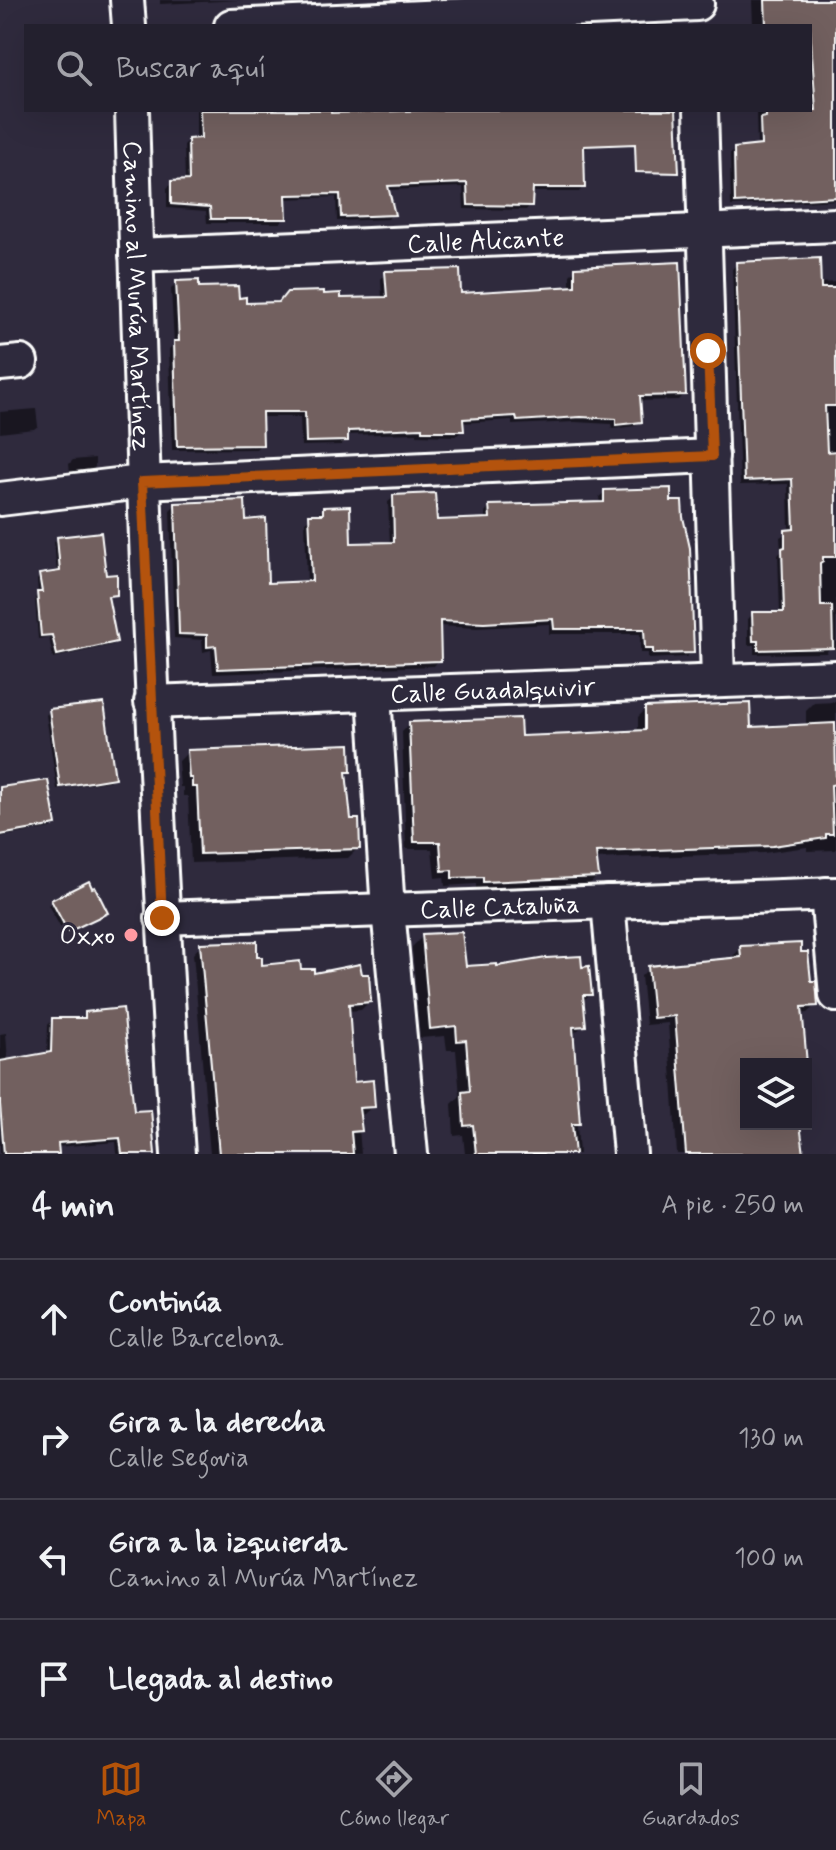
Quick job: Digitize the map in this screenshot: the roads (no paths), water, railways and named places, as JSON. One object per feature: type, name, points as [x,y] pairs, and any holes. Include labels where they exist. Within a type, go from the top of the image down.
[{"type":"street","points":[[127,0],[129,24]]},
{"type":"street","points":[[289,24],[697,10]]},
{"type":"street","name":"Camino al Murúa Martínez","points":[[132,112],[151,702],[178,1154]]},
{"type":"street","points":[[701,112],[718,680]]},
{"type":"street","name":"Calle Alicante","points":[[136,255],[836,225]]},
{"type":"street","points":[[0,499],[142,482],[712,456]]},
{"type":"street","name":"Calle Guadalquivir","points":[[151,702],[836,677]]},
{"type":"street","points":[[374,695],[388,910],[411,1154]]},
{"type":"street","points":[[831,894],[836,995]]},
{"type":"street","name":"Calle Cataluña","points":[[162,918],[831,894]]},
{"type":"street","points":[[608,902],[630,1154]]},
{"type":"place","name":"Oxxo","points":[[131,935]]}]
